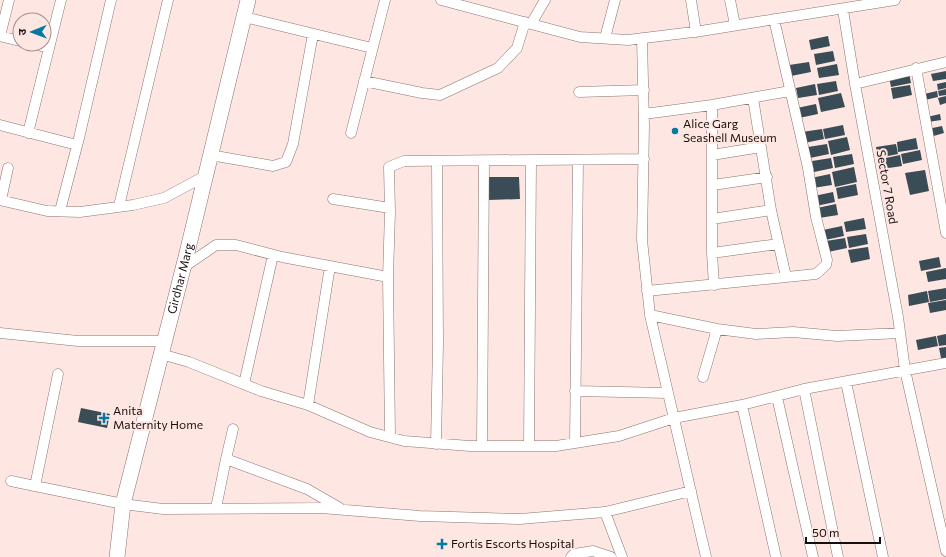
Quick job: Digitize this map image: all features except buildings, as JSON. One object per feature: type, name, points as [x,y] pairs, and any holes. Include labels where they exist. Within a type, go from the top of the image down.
[{"type":"street","points":[[10,0],[0,36],[12,39]]},
{"type":"street","points":[[52,36],[61,0]]},
{"type":"street","points":[[60,211],[111,0]]},
{"type":"street","points":[[119,206],[168,0]]},
{"type":"street","name":"Girdhar Marg","points":[[117,557],[123,504],[185,262],[248,0]]},
{"type":"street","points":[[351,133],[385,0]]},
{"type":"street","points":[[441,0],[580,38],[642,38],[696,32],[774,19],[843,10],[895,0]]},
{"type":"street","points":[[364,81],[422,93],[440,95],[498,68],[517,48],[528,23],[545,0]]},
{"type":"street","points":[[605,38],[615,0]]},
{"type":"street","points":[[691,0],[696,32]]},
{"type":"street","points":[[730,0],[736,25]]},
{"type":"street","name":"Sector 7 Road","points":[[843,10],[900,333],[905,370],[946,551]]},
{"type":"street","points":[[244,17],[372,48]]},
{"type":"street","points":[[647,291],[816,274],[826,265],[827,260],[816,217],[808,168],[774,19]]},
{"type":"street","points":[[210,155],[273,166],[286,162],[293,144],[313,34]]},
{"type":"street","points":[[642,38],[644,90],[642,240],[650,316],[706,557]]},
{"type":"street","points":[[28,132],[48,52]]},
{"type":"street","points":[[855,84],[916,68],[946,62]]},
{"type":"street","points":[[916,68],[946,233]]},
{"type":"street","points":[[579,92],[644,90]]},
{"type":"street","points":[[644,114],[712,105],[790,91]]},
{"type":"street","points":[[753,98],[770,210],[786,277]]},
{"type":"street","points":[[712,105],[712,252],[714,285]]},
{"type":"street","points":[[0,125],[77,145]]},
{"type":"street","points":[[712,155],[761,147]]},
{"type":"street","points":[[482,446],[484,160]]},
{"type":"street","points":[[390,437],[388,277],[390,208],[389,167],[404,161],[644,160]]},
{"type":"street","points":[[436,444],[438,344],[437,161]]},
{"type":"street","points":[[529,446],[531,161]]},
{"type":"street","points":[[574,443],[578,161]]},
{"type":"street","points":[[8,168],[0,200],[47,211],[80,212],[133,205],[164,198],[204,182]]},
{"type":"street","points":[[712,185],[766,177]]},
{"type":"street","points":[[332,199],[390,208]]},
{"type":"street","points":[[712,219],[770,210]]},
{"type":"street","points":[[712,252],[778,244]]},
{"type":"street","points":[[185,262],[216,246],[236,245],[273,255],[388,277]]},
{"type":"street","points":[[244,384],[273,255]]},
{"type":"street","points":[[308,404],[330,266]]},
{"type":"street","points":[[650,316],[717,329],[756,334],[793,332],[837,336],[900,333]]},
{"type":"street","points":[[703,377],[717,329]]},
{"type":"street","points":[[0,334],[163,348],[189,362],[261,391],[308,404],[370,432],[404,441],[482,446],[556,446],[619,436],[674,418],[742,405],[804,389],[946,363]]},
{"type":"street","points":[[35,486],[58,374]]},
{"type":"street","points":[[846,382],[884,557]]},
{"type":"street","points":[[804,389],[838,557]]},
{"type":"street","points":[[575,391],[668,393]]},
{"type":"street","points":[[777,397],[813,557]]},
{"type":"street","points":[[742,405],[776,557]]},
{"type":"street","points":[[216,508],[232,429]]},
{"type":"street","points":[[226,459],[307,489],[343,510]]},
{"type":"street","points":[[10,481],[123,504],[163,509],[216,508],[343,510],[420,516],[520,519],[605,512],[691,491]]},
{"type":"street","points":[[605,512],[622,557]]},
{"type":"street","points":[[571,557],[574,554],[593,551],[611,557]]},
{"type":"place","name":"Alice Garg Seashell Museum","points":[[675,131]]},
{"type":"place","name":"Anita Maternity Home","points":[[104,418]]},
{"type":"place","name":"Fortis Escorts Hospital","points":[[442,544]]}]
